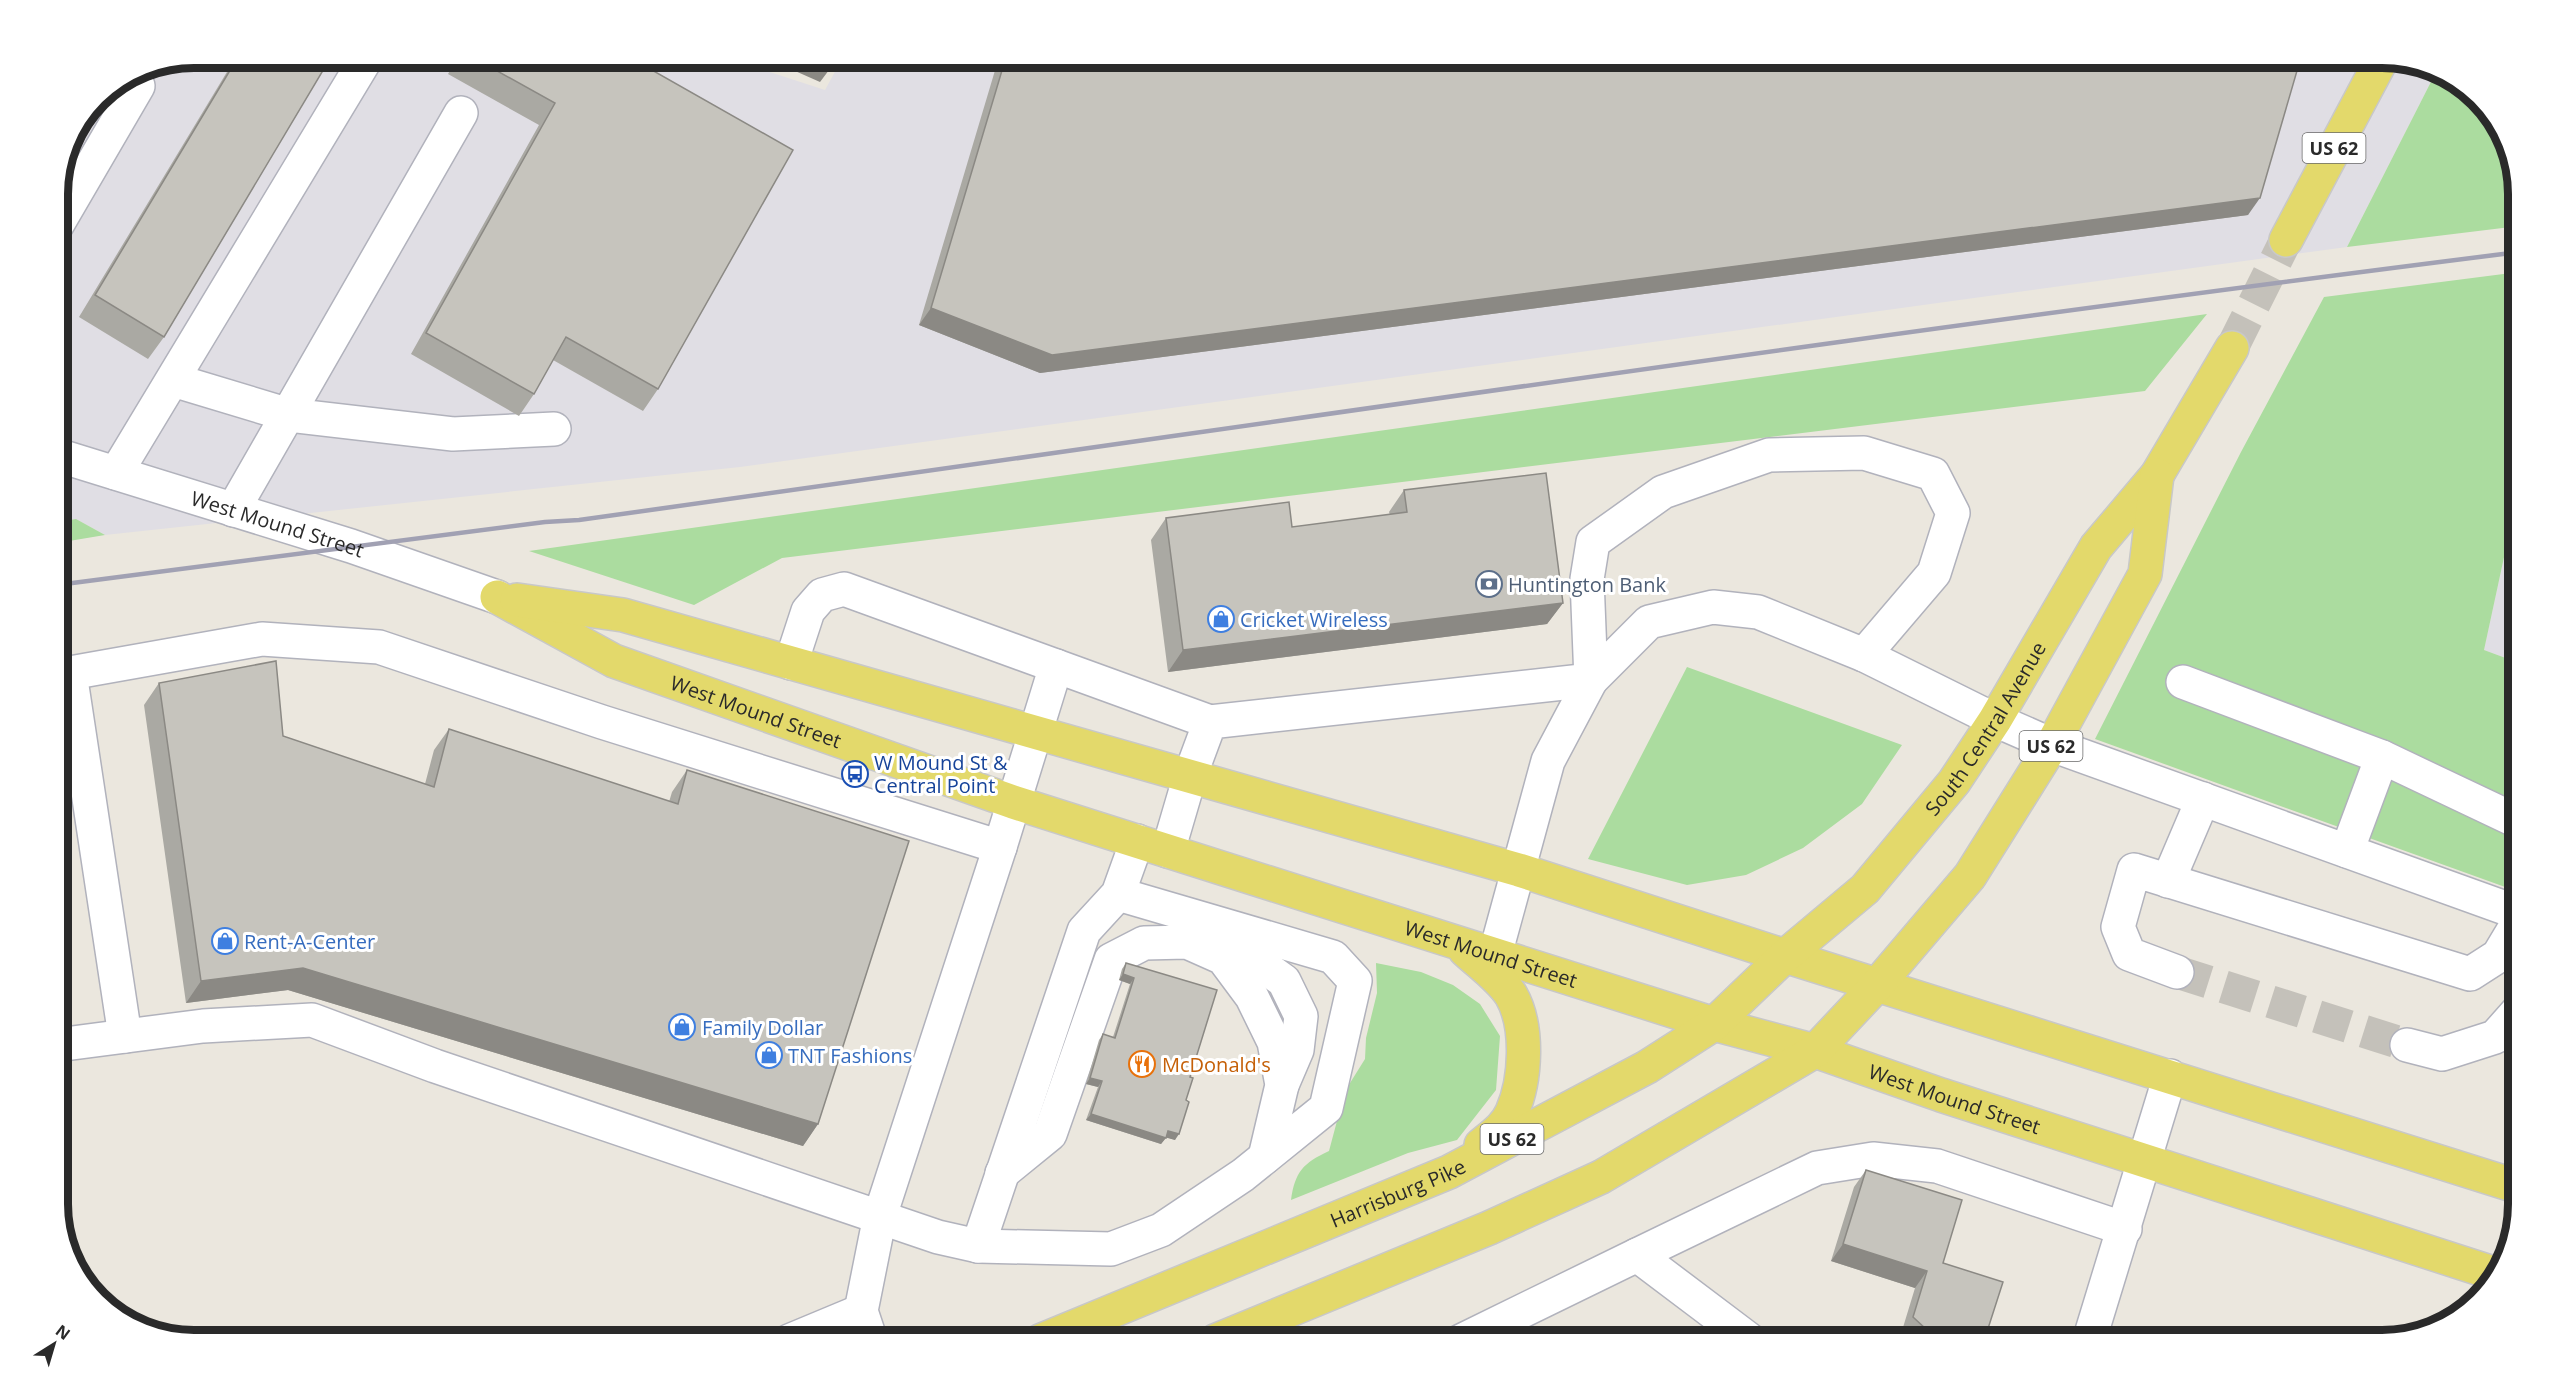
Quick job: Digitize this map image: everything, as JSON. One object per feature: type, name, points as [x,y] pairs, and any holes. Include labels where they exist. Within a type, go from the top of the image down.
[{"type":"main road","name":"US 62","points":[[2286,240],[2378,67]]},
{"type":"main road","name":"South Central Avenue","points":[[1785,956],[1865,889],[1954,782],[1995,720],[2096,548],[2157,475],[2232,348]]},
{"type":"main road","name":"South Central Avenue","points":[[1878,984],[1970,876],[2052,745],[2145,574],[2157,475]]},
{"type":"main road","name":"West Mound Street","points":[[497,597],[623,615],[1519,870],[2508,1184]]},
{"type":"main road","name":"West Mound Street","points":[[497,597],[614,661],[1013,802],[1714,1023],[1815,1051],[2145,1161],[2488,1272]]},
{"type":"main road","points":[[1449,1172],[1501,1128],[1512,1112],[1524,1068],[1521,1024],[1511,996],[1499,981],[1457,943]]},
{"type":"main road","name":"Harrisburg Pike","points":[[1091,1330],[1449,1172],[1647,1067],[1714,1023],[1785,956]]},
{"type":"main road","name":"US 62","points":[[1242,1330],[1490,1228],[1601,1177],[1815,1051],[1878,984]]},
{"type":"street","points":[[116,473],[361,67]]},
{"type":"street","points":[[68,206],[138,86],[132,84]]},
{"type":"street","points":[[233,510],[461,113]]},
{"type":"street","points":[[173,380],[289,415],[453,434],[554,429]]},
{"type":"street","points":[[1591,680],[1587,579],[1593,542],[1663,492],[1769,455],[1864,453],[1932,474],[1953,513],[1934,573],[1864,655]]},
{"type":"street","name":"West Mound Street","points":[[68,458],[351,546],[497,597]]},
{"type":"street","points":[[791,663],[808,611],[822,594],[844,589],[1210,722],[1591,680]]},
{"type":"street","points":[[1495,955],[1548,761],[1591,680],[1649,622],[1713,607],[1758,612],[1864,655],[1995,720],[2052,745],[2508,909]]},
{"type":"street","points":[[125,1036],[70,673],[262,639],[379,647],[602,723],[1000,847]]},
{"type":"street","points":[[845,1330],[866,1326],[880,1216],[1000,847],[1056,666]]},
{"type":"street","points":[[2183,682],[2382,757],[2508,817]]},
{"type":"street","points":[[1168,850],[1190,776],[1210,722]]},
{"type":"street","points":[[2347,851],[2382,757]]},
{"type":"street","points":[[2168,881],[2203,799]]},
{"type":"street","points":[[978,1246],[1084,931],[1118,894],[1137,841]]},
{"type":"street","points":[[2176,972],[2129,954],[2118,927],[2134,870],[2470,975],[2498,956],[2508,939]]},
{"type":"street","points":[[68,1044],[203,1026],[312,1020],[435,1066],[938,1237],[978,1246],[1112,1249],[1161,1230],[1243,1175],[1326,1108],[1355,981],[1334,957],[1118,894]]},
{"type":"street","points":[[1002,1173],[1050,1134],[1111,960],[1144,943],[1187,942],[1223,958],[1252,997],[1274,1042],[1282,1086],[1265,1157]]},
{"type":"street","points":[[2407,1045],[2442,1054],[2495,1037],[2508,1022]]},
{"type":"street","points":[[2093,1330],[2170,1076]]},
{"type":"street","points":[[1484,1330],[1817,1168],[1873,1159],[1937,1166],[2125,1228]]},
{"type":"street","points":[[1637,1255],[1731,1330]]},
{"type":"shaded area","points":[[194,67],[755,67],[825,90],[838,67],[2382,67],[2407,70],[2433,79],[2347,247],[740,467],[105,535],[76,519],[68,520],[68,186],[72,161],[84,131],[111,99],[145,77],[169,70]]},
{"type":"shaded area","points":[[2508,539],[2508,659],[2484,650]]},
{"type":"green space","points":[[2433,79],[2452,89],[2477,111],[2487,124],[2502,153],[2508,186],[2508,227],[2347,247]]},
{"type":"green space","points":[[2508,273],[2508,539],[2484,650],[2508,659],[2508,888],[2095,739],[2241,452],[2324,297]]},
{"type":"green space","points":[[2207,314],[2145,391],[782,558],[694,605],[529,551]]},
{"type":"green space","points":[[76,519],[105,535],[68,541],[68,520]]},
{"type":"green space","points":[[1687,667],[1902,745],[1862,804],[1803,848],[1746,875],[1687,885],[1588,859]]},
{"type":"green space","points":[[1376,963],[1421,972],[1453,985],[1480,1004],[1500,1036],[1496,1090],[1457,1140],[1408,1153],[1291,1200],[1298,1175],[1307,1164],[1329,1151],[1345,1091],[1365,1059],[1366,1038],[1377,993]]},
{"type":"building","points":[[232,67],[325,67],[164,337],[95,295]]},
{"type":"building","points":[[490,67],[647,67],[793,150],[658,389],[566,337],[534,394],[426,333],[555,103]]},
{"type":"building","points":[[1003,67],[2298,67],[2260,198],[1052,355],[931,308]]},
{"type":"building","points":[[1546,473],[1563,603],[1183,650],[1166,518],[1289,502],[1292,527],[1407,512],[1404,490]]},
{"type":"building","points":[[276,661],[283,736],[434,787],[449,729],[678,804],[687,770],[909,841],[818,1124],[303,968],[201,981],[159,683]]},
{"type":"building","name":"McDonald's","points":[[1126,963],[1217,990],[1190,1077],[1193,1078],[1186,1100],[1189,1102],[1179,1134],[1168,1131],[1166,1138],[1091,1114],[1102,1081],[1090,1078],[1103,1034],[1115,1038],[1134,978],[1123,974]]},
{"type":"building","points":[[1866,1170],[1962,1200],[1943,1263],[2003,1282],[1988,1330],[1927,1330],[1913,1317],[1927,1271],[1843,1244]]},
{"type":"tunnel","points":[[2232,348],[2286,240]]},
{"type":"tunnel","points":[[2177,972],[2407,1045]]},
{"type":"railway","points":[[68,584],[545,522],[579,520],[2033,315],[2508,253]]},
{"type":"place","name":"Huntington Bank","points":[[1489,584]]},
{"type":"place","name":"Cricket Wireless","points":[[1221,619]]},
{"type":"place","name":"W Mound St & Central Point","points":[[855,774]]},
{"type":"place","name":"Rent-A-Center","points":[[225,941]]},
{"type":"place","name":"Family Dollar","points":[[682,1027]]},
{"type":"place","name":"TNT Fashions","points":[[769,1055]]},
{"type":"place","name":"McDonald's","points":[[1142,1064]]}]
